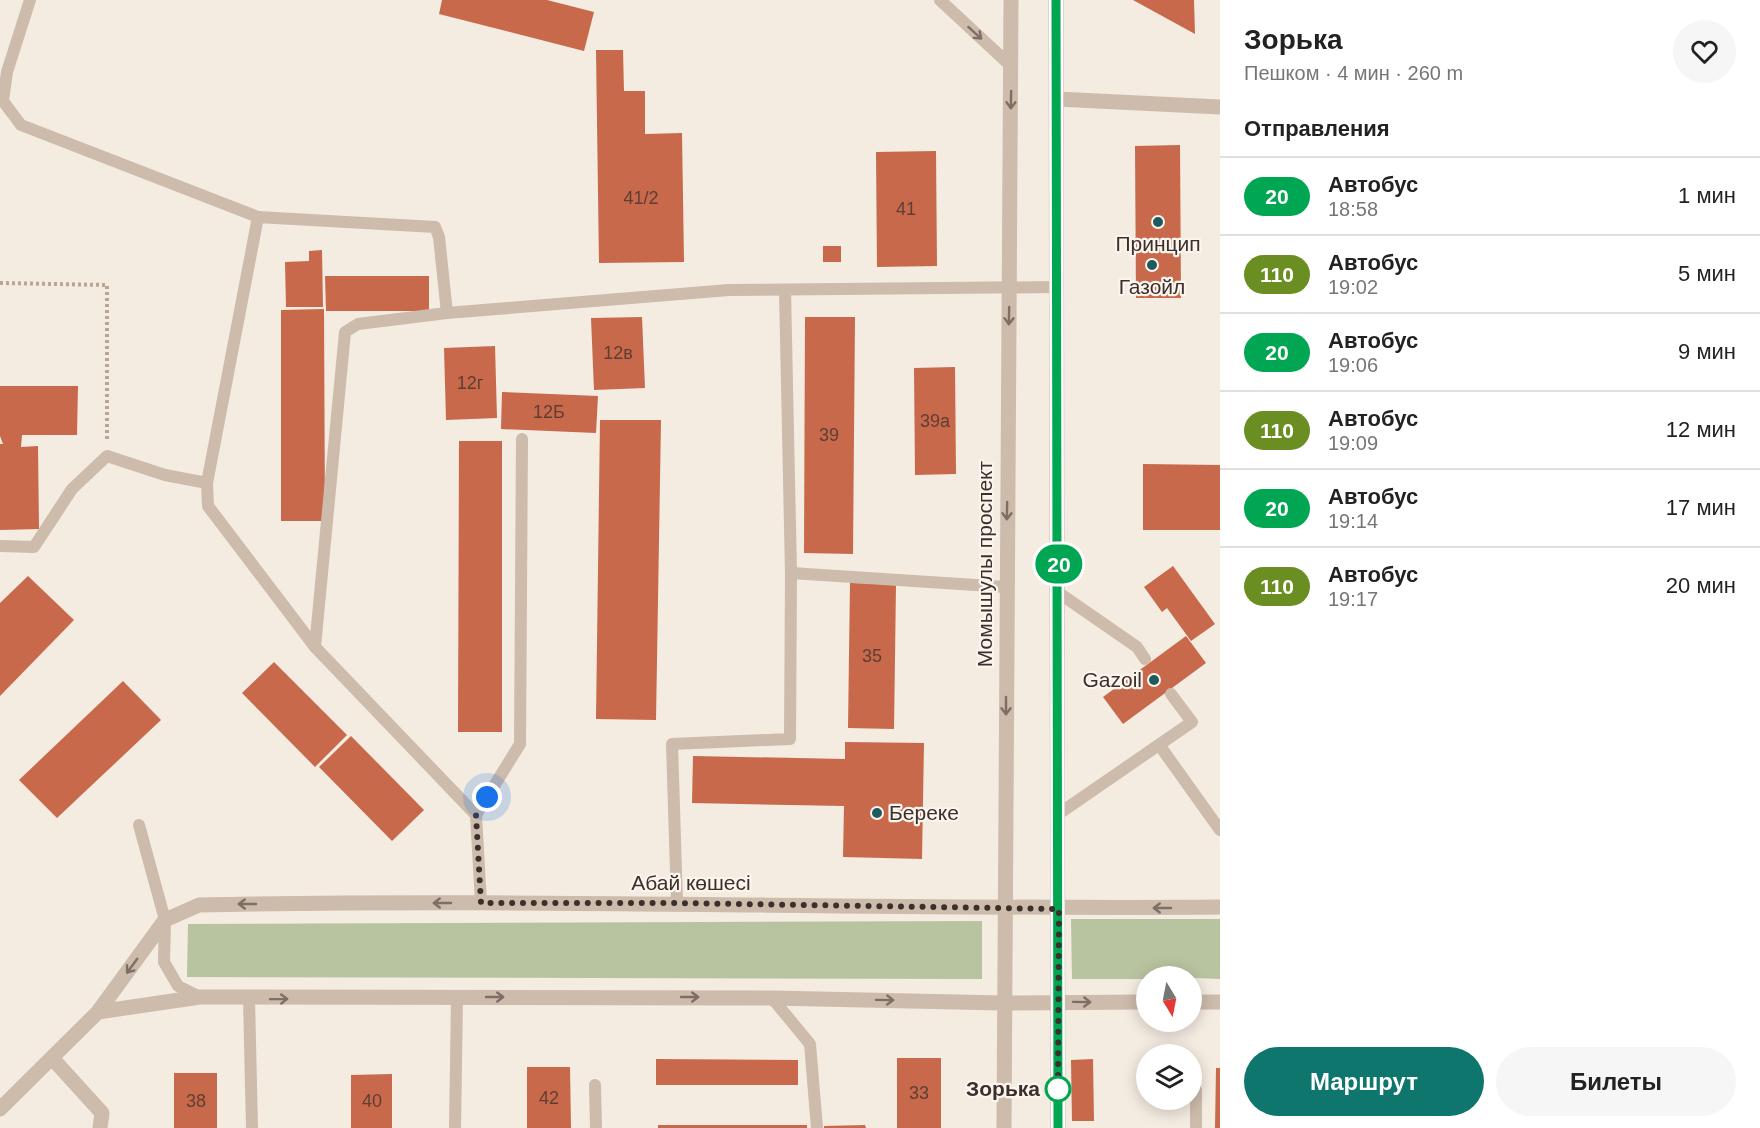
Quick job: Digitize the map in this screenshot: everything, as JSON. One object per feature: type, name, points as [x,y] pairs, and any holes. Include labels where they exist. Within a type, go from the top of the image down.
[{"type":"street","name":"Момышулы проспект","points":[[1004,1128],[1011,0]]},
{"type":"street","points":[[1056,0],[1059,593],[1058,1128]]},
{"type":"street","points":[[1057,99],[1220,107]]},
{"type":"street","name":"Абай көшесі","points":[[165,920],[199,905],[677,903],[1059,909],[1220,907]]},
{"type":"street","points":[[0,1108],[98,1012],[165,920]]},
{"type":"street","points":[[98,1012],[200,997],[249,999],[772,998],[1003,1003],[1136,1002]]},
{"type":"street","points":[[1202,1002],[1220,1002]]},
{"type":"street","points":[[52,1058],[102,1113],[100,1128]]},
{"type":"lane","points":[[30,0],[7,72],[3,101],[21,125],[258,217],[435,227],[439,237],[447,312]]},
{"type":"lane","points":[[940,0],[1011,66]]},
{"type":"lane","points":[[258,217],[207,483],[208,506],[315,647],[476,815]]},
{"type":"lane","points":[[315,647],[345,332],[358,324],[447,312],[729,290],[1058,287]]},
{"type":"lane","points":[[677,903],[672,744],[790,739],[791,573],[785,290]]},
{"type":"lane","points":[[481,903],[476,815],[520,744],[522,439]]},
{"type":"lane","points":[[0,546],[34,547],[72,489],[106,456],[165,475],[207,483]]},
{"type":"lane","points":[[791,573],[1006,587]]},
{"type":"lane","points":[[1059,593],[1137,647],[1145,659]]},
{"type":"lane","points":[[1057,815],[1192,722],[1171,694]]},
{"type":"lane","points":[[1160,746],[1220,830]]},
{"type":"lane","points":[[139,825],[165,920],[164,962],[178,986],[200,997]]},
{"type":"lane","points":[[455,1128],[457,997]]},
{"type":"lane","points":[[772,998],[810,1044],[817,1128]]},
{"type":"lane","points":[[249,999],[252,1128]]},
{"type":"lane","points":[[595,1085],[596,1128]]},
{"type":"lane","points":[[1196,1110],[1196,1128]]},
{"type":"path","points":[[0,283],[107,285],[106,456]]},
{"type":"green space","points":[[1071,919],[1220,919],[1220,979],[1202,978],[1202,966],[1136,966],[1136,979],[1072,979]]},
{"type":"green space","points":[[982,921],[982,979],[187,977],[188,924]]},
{"type":"building","points":[[442,0],[547,0],[594,12],[584,51],[439,14]]},
{"type":"building","points":[[1133,0],[1194,0],[1195,34]]},
{"type":"building","points":[[596,50],[623,50],[624,91],[645,91],[645,134],[682,133],[684,262],[599,263]]},
{"type":"building","name":"Принцип","points":[[1180,145],[1181,298],[1136,298],[1135,146]]},
{"type":"building","points":[[936,151],[937,266],[877,267],[876,152]]},
{"type":"building","points":[[823,246],[841,246],[841,262],[823,262]]},
{"type":"building","points":[[322,250],[323,307],[286,307],[285,262],[309,261],[309,251]]},
{"type":"building","points":[[325,276],[429,276],[429,311],[326,311]]},
{"type":"building","points":[[324,309],[325,521],[281,521],[281,310]]},
{"type":"building","points":[[642,317],[645,388],[594,390],[591,318]]},
{"type":"building","points":[[805,317],[855,317],[853,554],[804,553]]},
{"type":"building","points":[[495,346],[497,418],[446,420],[444,348]]},
{"type":"building","points":[[955,367],[956,474],[915,475],[914,368]]},
{"type":"building","points":[[0,386],[78,386],[77,435],[22,435],[21,447],[38,446],[39,529],[0,530],[0,444],[3,444],[0,436]]},
{"type":"building","points":[[502,392],[598,396],[596,433],[501,429]]},
{"type":"building","points":[[600,420],[661,420],[656,720],[596,719]]},
{"type":"building","points":[[459,441],[502,441],[502,732],[458,732]]},
{"type":"building","points":[[1143,464],[1220,465],[1220,530],[1143,530]]},
{"type":"building","points":[[1173,566],[1215,624],[1191,641],[1167,608],[1162,612],[1144,587]]},
{"type":"building","points":[[28,576],[74,620],[0,696],[0,603]]},
{"type":"building","points":[[850,583],[896,584],[894,729],[848,728]]},
{"type":"building","name":"Gazoil","points":[[1186,636],[1206,663],[1123,724],[1103,697]]},
{"type":"building","points":[[274,662],[347,735],[315,767],[242,693]]},
{"type":"building","points":[[123,681],[161,720],[57,818],[19,780]]},
{"type":"building","points":[[351,736],[424,810],[392,841],[319,767]]},
{"type":"building","points":[[845,742],[924,743],[922,859],[843,857],[844,806],[692,803],[693,756],[845,759]]},
{"type":"building","name":"Зорька","points":[[897,1058],[941,1058],[941,1128],[897,1128]]},
{"type":"building","points":[[656,1059],[798,1060],[798,1085],[656,1085]]},
{"type":"building","points":[[1093,1059],[1094,1121],[1072,1121],[1071,1060]]},
{"type":"building","points":[[527,1067],[570,1067],[571,1128],[527,1128]]},
{"type":"building","points":[[1216,1068],[1220,1068],[1220,1128],[1215,1128]]},
{"type":"building","points":[[174,1073],[217,1073],[217,1128],[174,1128]]},
{"type":"building","points":[[392,1074],[392,1128],[351,1128],[351,1075]]},
{"type":"building","points":[[658,1125],[807,1125],[807,1128],[658,1128]]},
{"type":"building","points":[[865,1125],[866,1128],[824,1128],[824,1126]]},
{"type":"bus line","name":"20","points":[[1056,0],[1059,570],[1058,1128]]},
{"type":"place","name":"Принцип","points":[[1158,222]]},
{"type":"place","name":"Газойл","points":[[1152,265]]},
{"type":"place","name":"Gazoil","points":[[1154,680]]},
{"type":"place","name":"Береке","points":[[877,813]]},
{"type":"place","name":"Зорька","points":[[1058,1089]]},
{"type":"route","points":[[487,797],[476,815],[481,903],[677,903],[1059,909],[1058,1089]]}]
